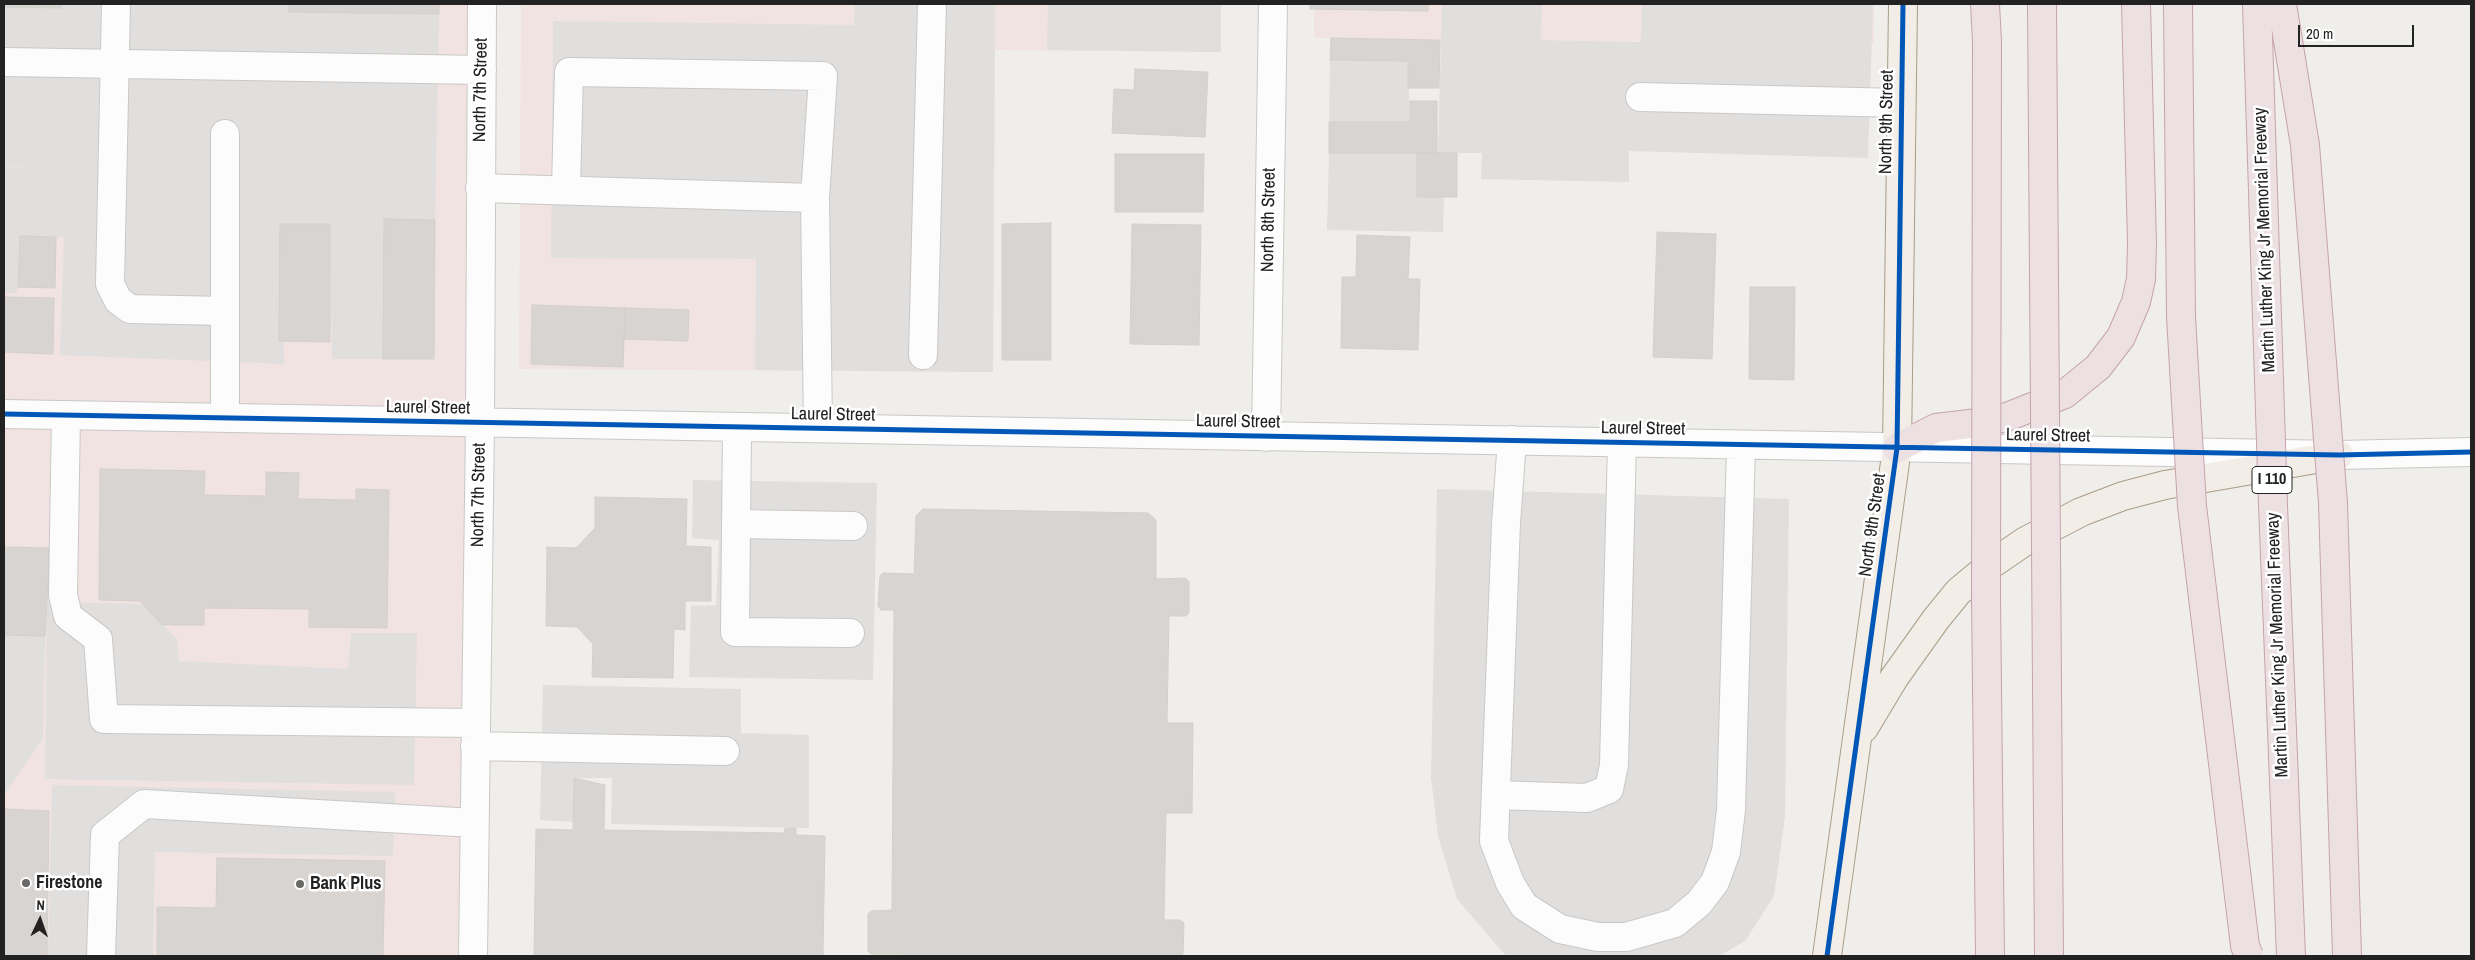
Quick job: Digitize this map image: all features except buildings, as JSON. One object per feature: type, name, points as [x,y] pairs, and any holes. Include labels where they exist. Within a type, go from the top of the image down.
[{"type":"highway","points":[[1985,4],[1987,42],[1986,617],[1990,956]]},
{"type":"highway","points":[[2042,4],[2049,956]]},
{"type":"highway","points":[[1897,448],[1936,428],[1978,423],[2026,411],[2065,394],[2088,376],[2121,337],[2136,302],[2140,279],[2142,244],[2136,4]]},
{"type":"highway","points":[[2178,4],[2181,316],[2192,506],[2245,946],[2249,956]]},
{"type":"highway","name":"Martin Luther King Jr Memorial Freeway","points":[[2257,4],[2272,506],[2291,956]]},
{"type":"highway","points":[[2282,4],[2306,145],[2333,504],[2347,956]]},
{"type":"main road","name":"North 9th Street","points":[[1827,956],[1897,448],[1903,4]]},
{"type":"main road","points":[[1857,740],[1894,678],[1936,619],[1958,592],[1989,566],[2024,542],[2074,516],[2123,496],[2165,485],[2339,455]]},
{"type":"street","points":[[116,4],[110,284],[118,300],[130,309],[225,311]]},
{"type":"street","name":"North 7th Street","points":[[472,956],[480,423],[482,4]]},
{"type":"street","points":[[924,355],[932,4]]},
{"type":"street","name":"North 8th Street","points":[[1266,436],[1273,4]]},
{"type":"street","points":[[4,62],[482,70]]},
{"type":"street","points":[[566,189],[569,72],[823,76],[815,198],[818,428]]},
{"type":"street","points":[[1640,97],[1901,103]]},
{"type":"street","points":[[225,134],[225,418]]},
{"type":"street","points":[[480,188],[566,189],[815,198]]},
{"type":"street","name":"Laurel Street","points":[[4,414],[2339,455],[2471,452]]},
{"type":"street","points":[[66,415],[63,595],[68,616],[98,639],[104,719],[475,734],[725,751]]},
{"type":"street","points":[[737,427],[735,632],[850,633]]},
{"type":"street","points":[[1512,440],[1506,523],[1494,841],[1510,882],[1524,906],[1560,929],[1598,937],[1626,937],[1675,923],[1699,904],[1715,882],[1726,852],[1731,810],[1741,445]]},
{"type":"street","points":[[1496,795],[1587,798],[1609,789],[1614,765],[1622,442]]},
{"type":"street","points":[[736,524],[853,526]]},
{"type":"street","points":[[101,956],[105,835],[144,804],[474,823]]},
{"type":"shaded area","points":[[4,4],[482,4],[473,956],[4,956]]},
{"type":"shaded area","points":[[61,4],[289,4],[289,12],[439,14],[435,220],[384,219],[383,359],[332,359],[330,224],[280,224],[284,364],[60,355],[64,237],[20,236],[17,293],[4,293],[4,167],[33,168],[4,166],[4,7],[61,8]]},
{"type":"shaded area","points":[[521,4],[1221,4],[1221,52],[995,50],[993,372],[519,369]]},
{"type":"shaded area","points":[[855,4],[995,4],[993,372],[755,370],[756,259],[551,258],[553,21],[854,25]]},
{"type":"shaded area","points":[[1048,4],[1221,4],[1221,52],[1047,50]]},
{"type":"shaded area","points":[[1314,4],[1874,4],[1874,44],[1314,38]]},
{"type":"shaded area","points":[[1442,4],[1542,4],[1541,40],[1641,42],[1642,4],[1873,4],[1868,158],[1629,151],[1629,182],[1481,179],[1482,153],[1438,153]]},
{"type":"shaded area","points":[[1330,60],[1408,61],[1410,122],[1329,122]]},
{"type":"shaded area","points":[[1329,153],[1417,153],[1417,197],[1444,197],[1443,232],[1327,230]]},
{"type":"shaded area","points":[[693,480],[877,483],[873,680],[689,677],[691,606],[716,605],[719,540],[692,538]]},
{"type":"shaded area","points":[[1437,489],[1789,499],[1785,817],[1774,896],[1745,941],[1719,956],[1506,956],[1457,899],[1438,836],[1431,777]]},
{"type":"shaded area","points":[[47,602],[143,604],[177,639],[179,661],[348,669],[351,633],[417,633],[414,785],[45,779]]},
{"type":"shaded area","points":[[4,635],[45,636],[43,738],[4,795]]},
{"type":"shaded area","points":[[543,685],[741,689],[741,733],[809,735],[809,828],[611,824],[612,778],[574,778],[573,822],[540,820]]},
{"type":"shaded area","points":[[52,785],[395,792],[393,856],[155,852],[153,956],[48,956]]},
{"type":"cycle path","points":[[1827,956],[1897,448],[1903,4]]},
{"type":"cycle path","points":[[4,414],[2339,455],[2471,452]]},
{"type":"place","name":"Firestone","points":[[26,883]]},
{"type":"place","name":"Bank Plus","points":[[300,884]]}]
